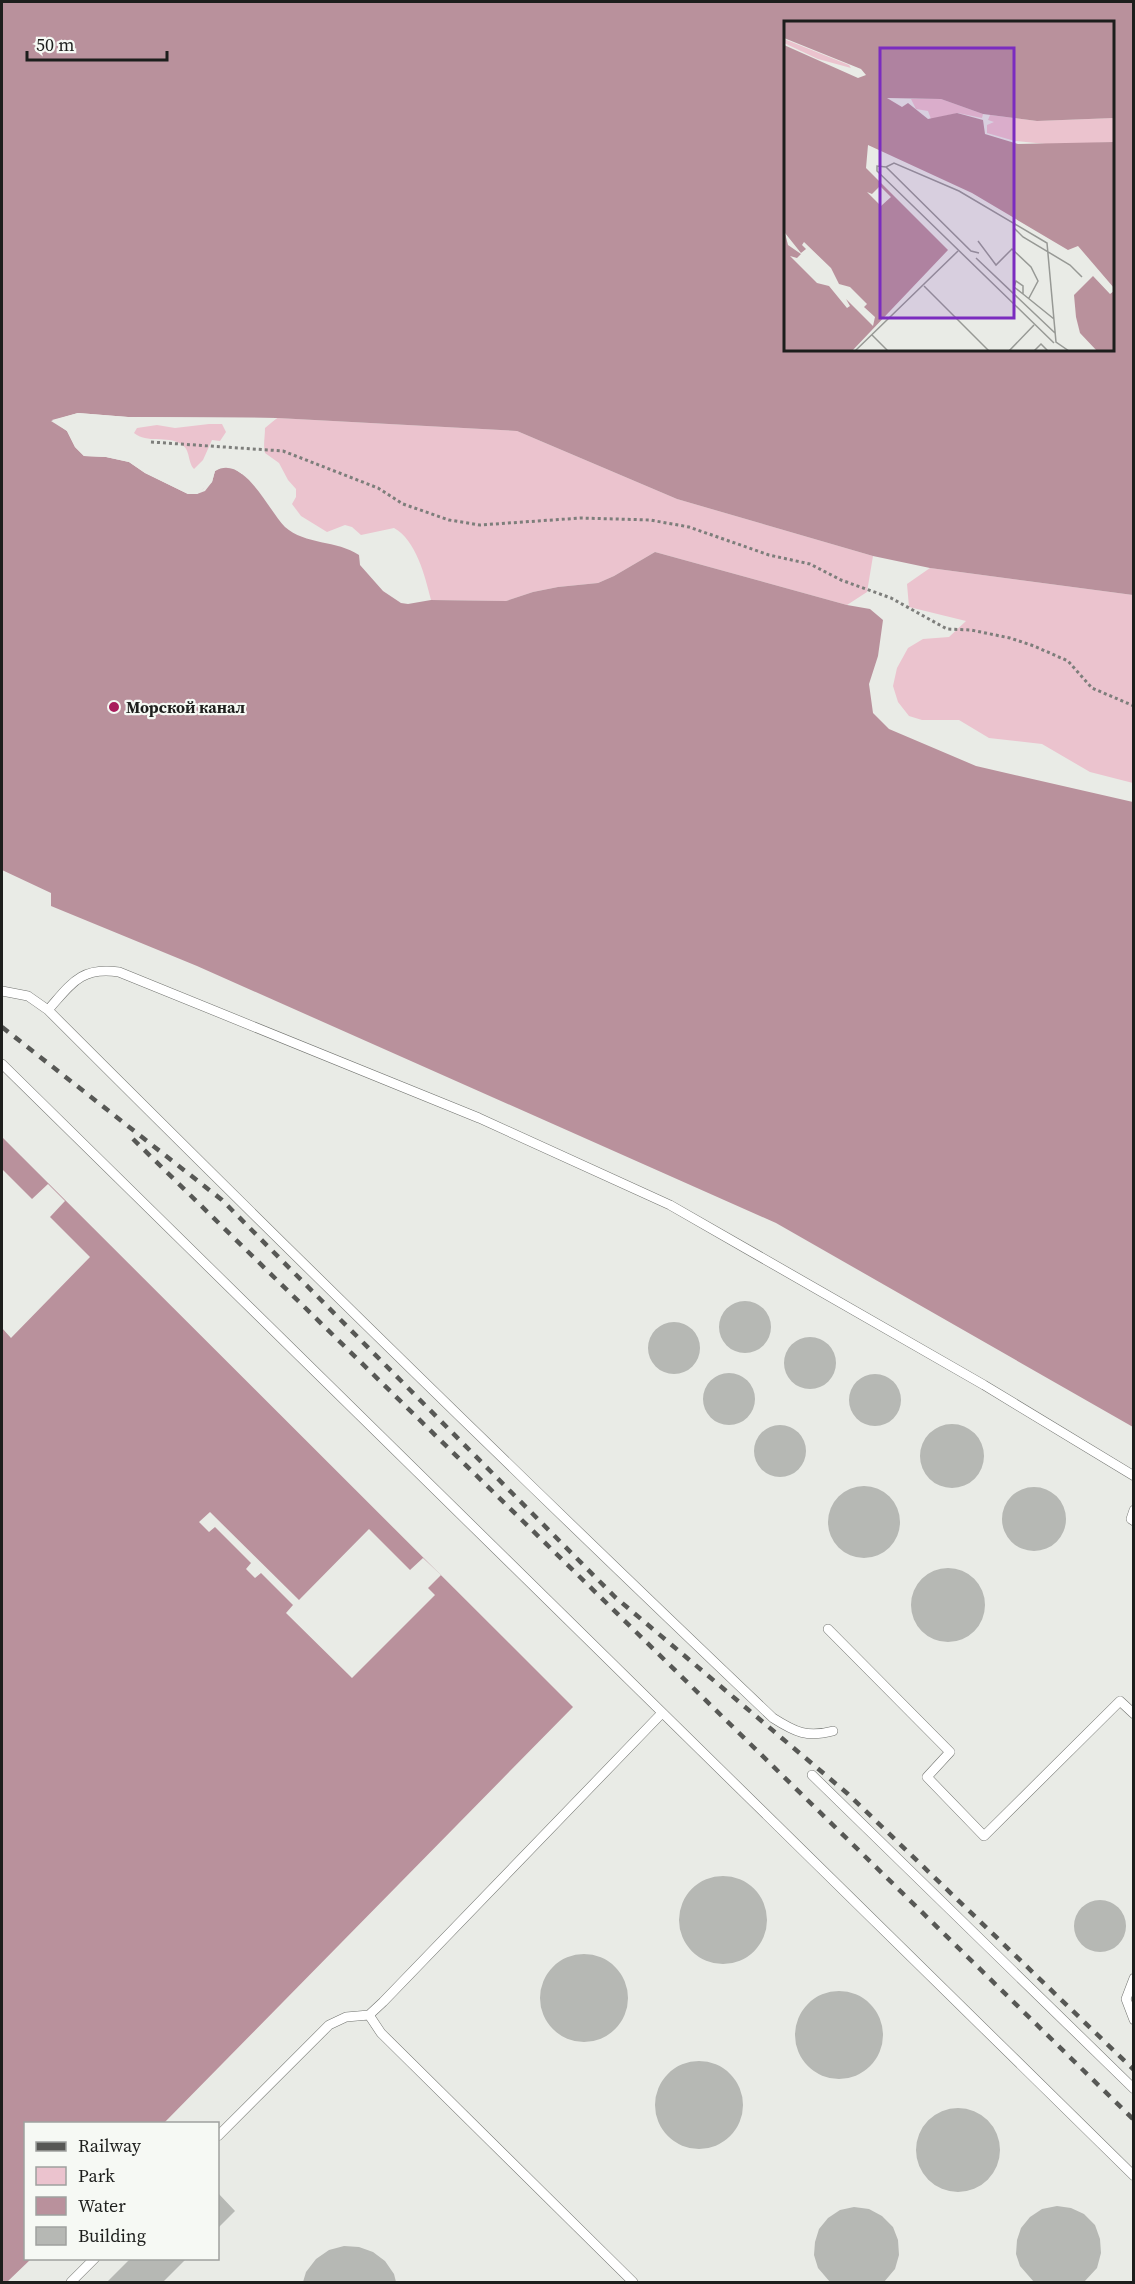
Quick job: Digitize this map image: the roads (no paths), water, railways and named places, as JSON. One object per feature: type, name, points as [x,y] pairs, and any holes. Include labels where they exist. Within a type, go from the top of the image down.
[{"type":"lane","points":[[48,1010],[69,987],[85,974],[101,969],[119,972],[479,1118],[670,1205],[984,1384],[1134,1476]]},
{"type":"lane","points":[[2,991],[28,996],[48,1010],[550,1506],[773,1718],[793,1731],[816,1736],[833,1731]]},
{"type":"lane","points":[[2,1064],[1134,2175]]},
{"type":"lane","points":[[1134,1510],[1131,1519],[1134,1521]]},
{"type":"lane","points":[[828,1629],[950,1752],[927,1777],[984,1836],[1120,1701],[1134,1714]]},
{"type":"lane","points":[[219,2135],[329,2025],[346,2017],[369,2015],[662,1713]]},
{"type":"lane","points":[[812,1774],[1134,2089]]},
{"type":"lane","points":[[1134,1978],[1126,1999],[1134,2020]]},
{"type":"lane","points":[[369,2015],[381,2033],[633,2283]]},
{"type":"lane","points":[[71,2283],[94,2260]]},
{"type":"water","points":[[2,2],[1133,2],[1133,595],[930,568],[873,556],[677,499],[517,431],[277,418],[128,417],[78,413],[52,420],[67,431],[75,447],[84,456],[106,457],[129,462],[145,473],[188,494],[197,494],[212,482],[215,471],[226,468],[236,470],[255,486],[285,527],[302,537],[341,547],[359,555],[360,565],[383,591],[401,603],[431,600],[506,601],[558,587],[598,583],[655,552],[847,605],[870,609],[883,620],[878,656],[869,684],[873,713],[889,729],[976,766],[1133,802],[1133,1427],[776,1223],[197,966],[51,906],[51,893],[2,870]]},
{"type":"water","points":[[2,1137],[573,1707],[165,2122],[24,2122],[24,2260],[30,2260],[7,2282],[2,2282]]},
{"type":"railway","points":[[2,1027],[222,1200],[615,1597],[848,1794],[1134,2070]]},
{"type":"railway","points":[[133,1139],[1134,2120]]},
{"type":"place","name":"Морской канал","points":[[114,707]]}]
